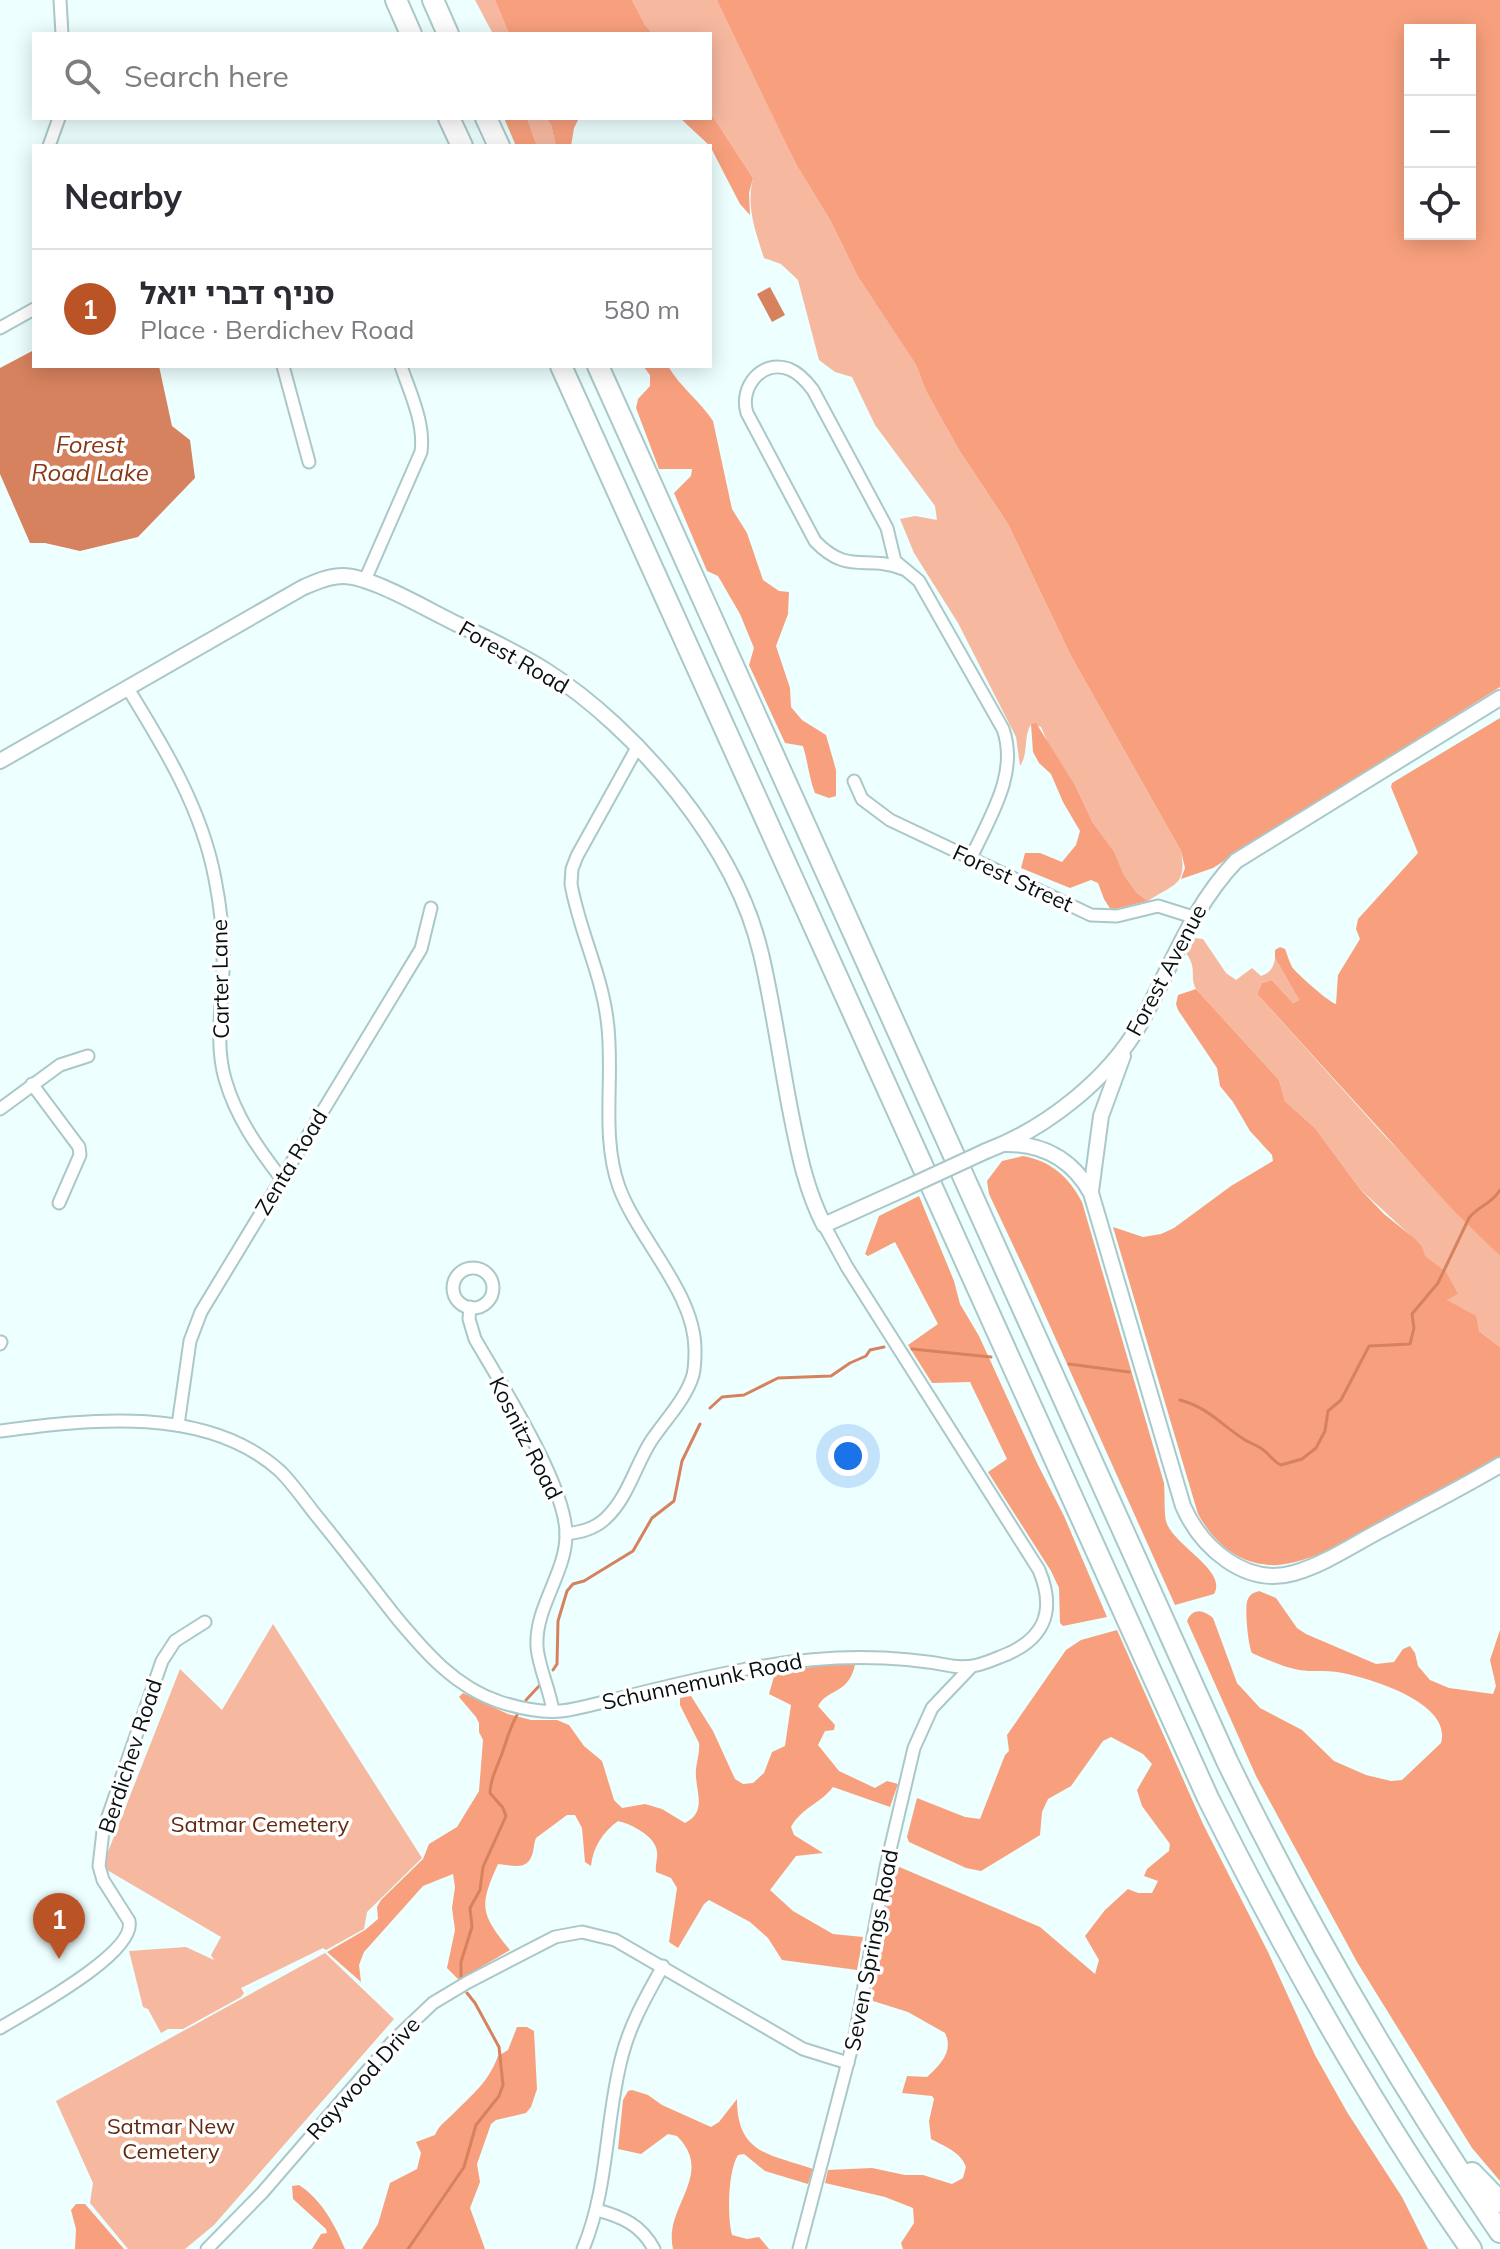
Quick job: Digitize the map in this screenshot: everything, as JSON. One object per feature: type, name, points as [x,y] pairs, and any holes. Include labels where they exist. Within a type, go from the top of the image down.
[{"type":"highway","points":[[396,0],[410,32]]},
{"type":"highway","points":[[433,0],[447,32]]},
{"type":"highway","points":[[450,120],[461,144]]},
{"type":"highway","points":[[487,120],[498,144]]},
{"type":"highway","points":[[562,368],[1208,1798],[1318,2008],[1400,2143],[1471,2249]]},
{"type":"highway","points":[[599,368],[1227,1761],[1291,1889],[1375,2039],[1500,2232]]},
{"type":"highway","points":[[1375,2039],[1426,2104],[1469,2169],[1500,2202]]},
{"type":"highway","points":[[1400,2143],[1419,2184],[1458,2249]]},
{"type":"street","points":[[60,0],[62,32]]},
{"type":"street","points":[[50,144],[58,120]]},
{"type":"street","points":[[0,328],[32,310]]},
{"type":"street","points":[[284,368],[309,462]]},
{"type":"street","points":[[365,580],[421,452],[423,438],[419,419],[402,368]]},
{"type":"street","points":[[903,569],[882,564],[845,563],[828,554],[815,541],[747,413],[746,391],[757,375],[770,368],[787,368],[799,375],[813,390],[889,532],[893,558],[919,581],[1006,738],[1009,760],[1006,777],[971,858]]},
{"type":"street","name":"Forest Road","points":[[0,761],[302,588],[336,576],[365,580],[496,642],[570,688],[638,746],[705,830],[726,864],[750,917],[761,953],[800,1159],[811,1198],[824,1225]]},
{"type":"street","name":"Carter Lane","points":[[127,687],[165,748],[203,835],[215,880],[223,937],[220,1036],[225,1078],[246,1129],[281,1178]]},
{"type":"street","name":"Forest Avenue","points":[[824,1225],[1004,1144],[1076,1096],[1106,1069],[1132,1038],[1193,917],[1213,884],[1236,861],[1500,698]]},
{"type":"street","points":[[566,1534],[596,1526],[621,1500],[649,1444],[684,1394],[693,1375],[696,1353],[687,1312],[619,1189],[610,1138],[607,1020],[600,984],[571,884],[577,856],[638,746]]},
{"type":"street","name":"Forest Street","points":[[854,781],[862,799],[879,813],[1091,915],[1117,916],[1158,906],[1193,917]]},
{"type":"street","name":"Zenta Road","points":[[178,1425],[190,1341],[201,1312],[421,949],[431,908]]},
{"type":"street","points":[[1091,1193],[1101,1116],[1132,1038]]},
{"type":"street","points":[[0,1109],[60,1065],[88,1056]]},
{"type":"street","points":[[32,1084],[79,1147],[80,1155],[59,1203]]},
{"type":"street","points":[[1004,1144],[1027,1144],[1057,1156],[1082,1178],[1091,1193],[1183,1506],[1200,1536],[1225,1559],[1265,1575],[1294,1573],[1328,1558],[1500,1465]]},
{"type":"street","name":"Schunnemunk Road","points":[[0,1431],[144,1421],[178,1425],[222,1436],[250,1450],[282,1473],[405,1627],[446,1672],[465,1686],[497,1701],[525,1709],[553,1711],[794,1661],[834,1657],[897,1657],[972,1667],[1023,1647],[1037,1633],[1047,1608],[1044,1583],[1031,1556],[847,1267],[824,1225]]},
{"type":"street","name":"Kosnitz Road","points":[[470,1307],[469,1319],[475,1339],[559,1499],[566,1534],[537,1645],[553,1711]]},
{"type":"street","name":"Berdichev Road","points":[[0,2028],[58,1992],[117,1949],[131,1929],[103,1880],[99,1866],[103,1831],[162,1661],[175,1641],[205,1622]]},
{"type":"street","name":"Seven Springs Road","points":[[799,2249],[848,2063],[886,1867],[914,1748],[932,1708],[972,1667]]},
{"type":"street","name":"Raywood Drive","points":[[207,2249],[262,2193],[402,2030],[447,1994],[555,1937],[591,1933],[615,1940],[803,2049],[848,2063]]},
{"type":"street","points":[[583,2249],[597,2210],[622,2054],[640,2009],[663,1966]]},
{"type":"street","points":[[597,2210],[635,2224],[654,2249]]},
{"type":"green space","points":[[475,0],[495,0],[508,32],[492,32]]},
{"type":"green space","points":[[632,0],[717,0],[724,9],[797,166],[830,220],[858,277],[916,365],[926,391],[959,450],[1008,524],[1071,656],[1181,851],[1182,871],[1177,882],[1148,901],[1137,893],[1124,875],[1114,851],[1093,823],[1041,727],[1031,724],[1020,766],[1016,737],[958,623],[914,553],[900,519],[915,516],[937,520],[935,506],[875,425],[852,377],[835,372],[819,360],[798,280],[781,264],[764,258],[751,209],[753,178],[712,115],[712,32],[651,32]]},
{"type":"green space","points":[[528,120],[547,120],[556,144],[536,144]]},
{"type":"green space","points":[[1194,938],[1203,939],[1226,973],[1236,980],[1252,968],[1264,975],[1271,969],[1275,958],[1299,1000],[1293,1003],[1272,980],[1262,983],[1257,994],[1381,1132],[1500,1256],[1500,1347],[1479,1331],[1468,1312],[1450,1303],[1441,1292],[1452,1401],[1422,1246],[1360,1189],[1315,1128],[1285,1101],[1279,1080],[1196,989],[1192,964],[1186,953]]},
{"type":"green space","name":"Satmar Cemetery","points":[[273,1624],[422,1858],[367,1912],[364,1929],[326,1950],[323,1948],[241,1988],[244,1993],[241,1997],[183,2029],[168,2029],[161,2033],[148,2009],[143,2007],[129,1951],[186,1947],[214,1960],[211,1955],[221,1937],[102,1867],[180,1669],[222,1710]]},
{"type":"green space","name":"Satmar New Cemetery","points":[[325,1953],[394,2019],[214,2225],[185,2249],[128,2249],[90,2203],[93,2183],[56,2101]]},
{"type":"shaded area","points":[[495,0],[632,0],[651,32],[508,32]]},
{"type":"shaded area","points":[[717,0],[1500,0],[1500,687],[1213,868],[1181,879],[1185,868],[1181,851],[1071,656],[1008,524],[959,450],[926,391],[916,365],[858,277],[830,220],[797,166]]},
{"type":"shaded area","points":[[712,115],[753,178],[749,193],[750,215],[740,204],[712,150],[712,144],[708,144],[682,120],[712,120]]},
{"type":"shaded area","points":[[505,120],[528,120],[536,144],[515,144]]},
{"type":"shaded area","points":[[547,120],[578,120],[571,144],[556,144]]},
{"type":"shaded area","points":[[645,368],[669,368],[713,421],[732,509],[747,533],[763,580],[779,591],[789,592],[788,614],[776,646],[790,688],[791,707],[802,720],[826,735],[836,770],[836,796],[829,798],[815,793],[803,746],[785,743],[749,665],[754,648],[740,614],[718,576],[707,571],[674,493],[691,476],[692,469],[659,469],[636,408],[638,399],[650,386],[650,375]]},
{"type":"shaded area","points":[[1500,718],[1500,1256],[1454,1211],[1257,994],[1262,983],[1272,980],[1293,1003],[1299,1000],[1275,958],[1275,950],[1280,947],[1285,949],[1295,971],[1336,1004],[1338,975],[1360,939],[1356,929],[1358,919],[1418,853],[1392,783]]},
{"type":"shaded area","points":[[1036,723],[1075,785],[1093,823],[1114,851],[1124,875],[1137,893],[1148,901],[1111,910],[1098,883],[1091,880],[1070,888],[1021,868],[1025,853],[1040,853],[1062,862],[1076,845],[1080,831],[1051,774],[1033,752],[1031,724]]},
{"type":"shaded area","points":[[1196,989],[1279,1080],[1285,1101],[1315,1128],[1360,1189],[1422,1246],[1425,1256],[1446,1272],[1458,1294],[1447,1300],[1476,1316],[1479,1331],[1500,1347],[1500,1457],[1385,1523],[1319,1554],[1291,1563],[1269,1565],[1236,1555],[1219,1542],[1198,1514],[1113,1227],[1143,1237],[1161,1234],[1273,1161],[1272,1155],[1250,1131],[1220,1086],[1217,1068],[1178,1010],[1178,995]]},
{"type":"shaded area","points":[[1023,1156],[1051,1166],[1071,1185],[1082,1202],[1164,1483],[1166,1521],[1178,1540],[1213,1576],[1216,1585],[1214,1594],[1175,1605],[989,1194],[987,1181],[1002,1161]]},
{"type":"shaded area","points":[[919,1196],[954,1281],[960,1304],[979,1336],[1064,1516],[1107,1617],[1063,1626],[1060,1623],[1059,1588],[1051,1571],[988,1472],[1007,1459],[970,1382],[932,1383],[908,1345],[938,1324],[895,1242],[868,1256],[865,1254],[879,1216]]},
{"type":"shaded area","points":[[1259,1591],[1276,1598],[1297,1628],[1306,1634],[1376,1664],[1394,1662],[1403,1649],[1410,1646],[1418,1666],[1430,1680],[1449,1688],[1493,1694],[1496,1686],[1490,1660],[1500,1630],[1500,2181],[1472,2148],[1357,1962],[1256,1776],[1187,1621],[1199,1611],[1213,1618],[1237,1683],[1260,1708],[1302,1730],[1334,1761],[1366,1775],[1391,1781],[1402,1780],[1441,1743],[1441,1728],[1434,1715],[1421,1704],[1386,1686],[1337,1672],[1293,1669],[1252,1653],[1247,1603],[1250,1596]]},
{"type":"shaded area","points":[[1117,1630],[1203,1824],[1268,1952],[1315,2055],[1347,2112],[1402,2197],[1428,2249],[903,2249],[901,2243],[914,2223],[913,2208],[885,2197],[825,2183],[828,2170],[872,2168],[905,2175],[923,2175],[952,2184],[963,2178],[966,2167],[956,2153],[931,2139],[929,2121],[932,2096],[902,2093],[907,2076],[927,2077],[941,2063],[948,2046],[945,2033],[908,2012],[870,2000],[897,1866],[1040,1927],[1095,1974],[1099,1960],[1085,1936],[1105,1910],[1128,1889],[1152,1893],[1158,1881],[1144,1876],[1147,1869],[1169,1851],[1170,1844],[1142,1806],[1137,1790],[1152,1764],[1143,1754],[1111,1737],[1103,1741],[1071,1786],[1048,1799],[1042,1812],[1040,1835],[981,1871],[966,1868],[909,1842],[907,1837],[917,1798],[965,1817],[980,1819],[1009,1751],[1007,1735],[1066,1650],[1081,1640]]},
{"type":"shaded area","points":[[824,1665],[855,1665],[848,1682],[818,1706],[835,1725],[834,1730],[825,1731],[818,1745],[839,1771],[875,1788],[887,1781],[898,1784],[890,1807],[833,1787],[800,1815],[791,1827],[794,1835],[823,1853],[796,1856],[770,1890],[793,1911],[833,1934],[863,1937],[857,1970],[782,1960],[768,1938],[750,1922],[709,1900],[678,1948],[669,1942],[677,1888],[671,1878],[656,1872],[656,1846],[636,1828],[618,1821],[600,1840],[591,1866],[585,1862],[582,1828],[575,1815],[567,1815],[536,1838],[531,1858],[524,1865],[498,1864],[488,1890],[486,1909],[493,1927],[510,1950],[459,1980],[447,1968],[455,1930],[453,1874],[423,1886],[364,1952],[359,1965],[361,1982],[327,1952],[378,1919],[377,1907],[381,1900],[423,1859],[429,1844],[457,1827],[479,1791],[483,1740],[476,1717],[459,1697],[463,1693],[508,1714],[531,1720],[557,1720],[569,1725],[584,1746],[602,1761],[614,1800],[622,1808],[645,1804],[662,1809],[685,1823],[697,1812],[699,1743],[680,1705],[680,1698],[691,1696],[713,1731],[735,1779],[743,1784],[753,1783],[764,1773],[772,1752],[785,1746],[791,1705],[769,1694],[775,1673]]},
{"type":"shaded area","points":[[517,2027],[534,2031],[537,2089],[526,2113],[491,2124],[477,2164],[480,2182],[470,2208],[485,2249],[362,2249],[378,2224],[390,2183],[417,2169],[421,2153],[416,2142],[435,2135],[480,2086],[498,2056],[508,2050]]},
{"type":"shaded area","points":[[632,2090],[711,2127],[719,2122],[737,2099],[738,2117],[749,2141],[770,2155],[813,2169],[808,2184],[765,2171],[744,2154],[738,2155],[729,2194],[732,2235],[747,2239],[759,2237],[769,2249],[673,2249],[675,2219],[690,2178],[688,2150],[677,2136],[668,2134],[641,2154],[618,2149],[623,2100]]},
{"type":"shaded area","points":[[299,2185],[327,2214],[345,2249],[312,2249],[321,2234],[327,2233],[293,2199],[292,2186]]},
{"type":"shaded area","points":[[76,2204],[85,2204],[124,2249],[75,2249],[76,2229],[71,2210]]},
{"type":"water","points":[[770,287],[785,315],[772,322],[757,294]]},
{"type":"water","name":"Forest Road Lake","points":[[32,351],[32,368],[159,368],[172,426],[190,440],[195,478],[138,537],[80,551],[30,543],[0,474],[0,368]]},
{"type":"waterway","points":[[1180,1400],[1207,1412],[1281,1465],[1302,1459],[1316,1448],[1325,1431],[1328,1411],[1341,1400],[1369,1346],[1410,1344],[1414,1328],[1412,1314],[1438,1283],[1469,1218],[1500,1190]]},
{"type":"waterway","points":[[710,1408],[722,1397],[744,1395],[778,1378],[831,1376],[866,1356],[870,1350],[884,1347]]},
{"type":"waterway","points":[[912,1349],[991,1357]]},
{"type":"waterway","points":[[1069,1364],[1129,1372]]},
{"type":"waterway","points":[[553,1670],[557,1664],[558,1621],[567,1591],[573,1584],[584,1581],[633,1551],[652,1518],[674,1501],[682,1461],[700,1424]]},
{"type":"waterway","points":[[526,1700],[540,1685]]},
{"type":"waterway","points":[[461,1977],[461,1962],[472,1927],[470,1908],[480,1890],[483,1867],[506,1816],[490,1793],[491,1784],[517,1715]]},
{"type":"waterway","points":[[408,2249],[464,2167],[476,2125],[499,2096],[503,2085],[499,2047],[467,1993]]},
{"type":"place","name":"סניף דברי יואל","points":[[59,1959]]}]
